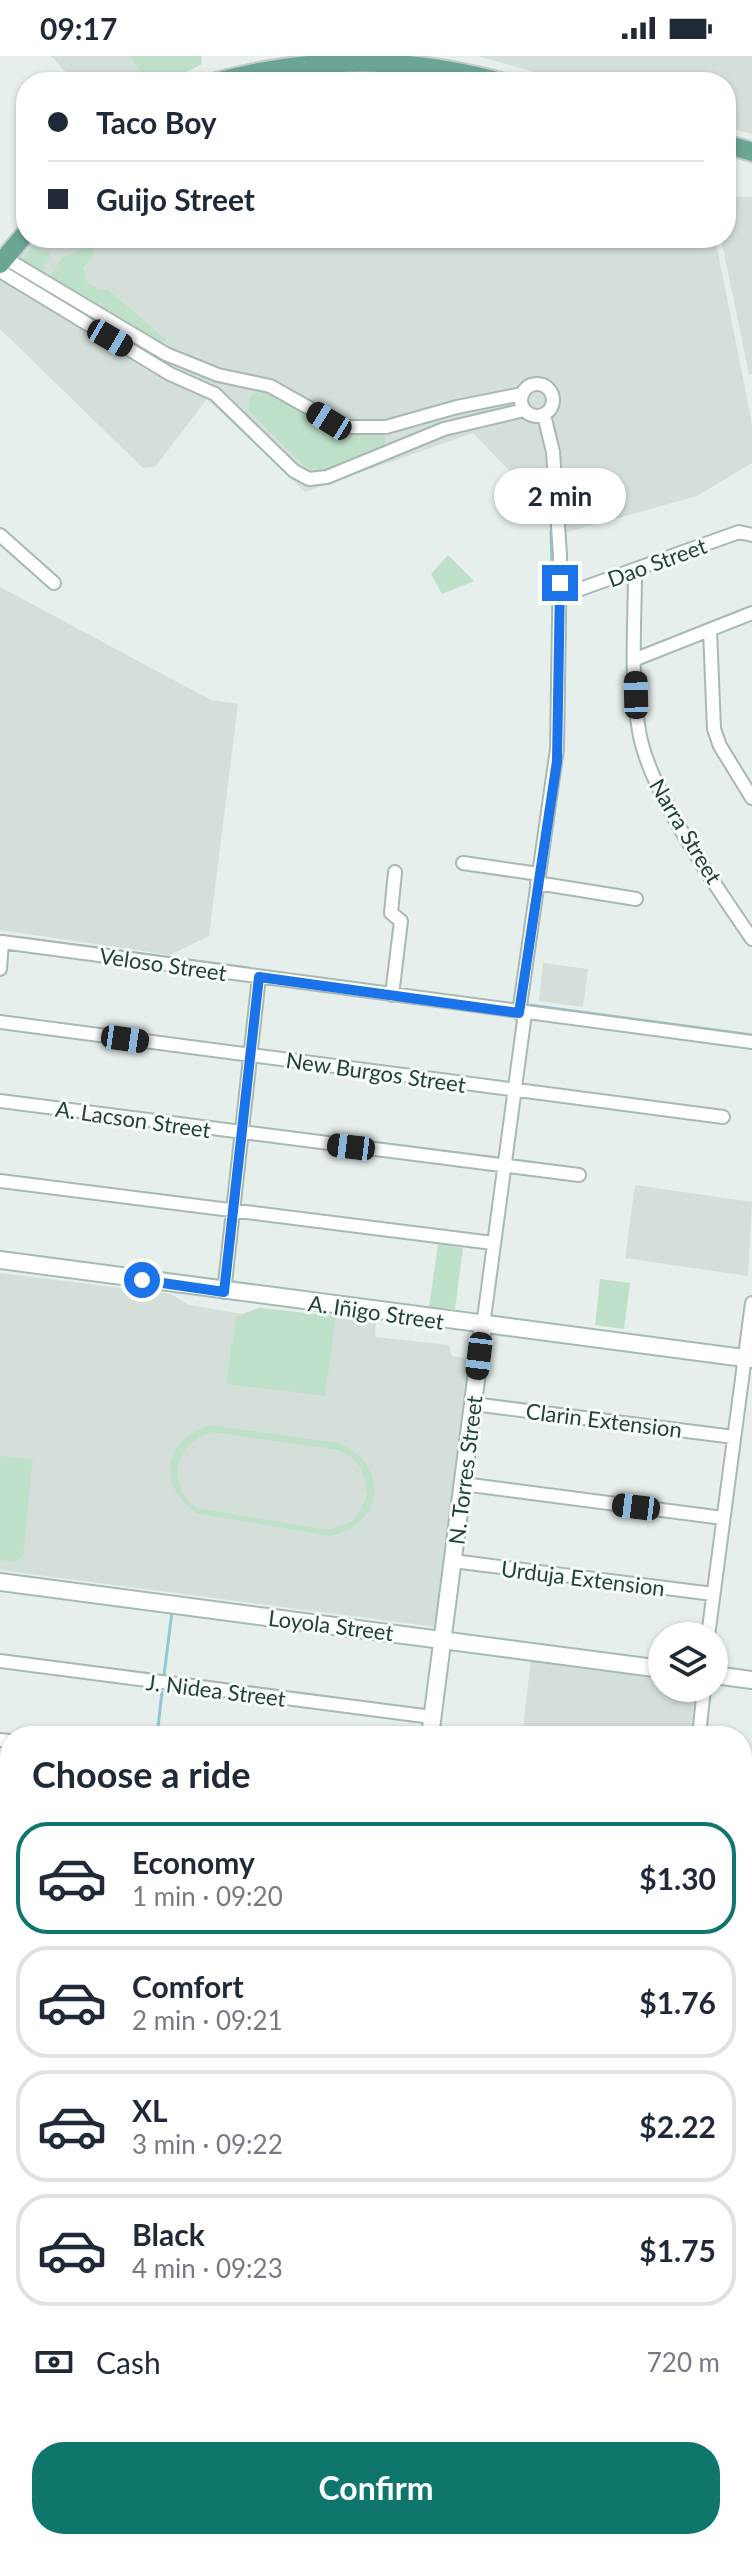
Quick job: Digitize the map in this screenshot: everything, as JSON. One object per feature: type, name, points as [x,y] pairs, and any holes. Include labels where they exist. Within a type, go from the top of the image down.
[{"type":"main road","points":[[254,72],[304,59],[375,57],[430,64],[462,72]]},
{"type":"main road","points":[[2,264],[16,246]]},
{"type":"street","points":[[2,264],[166,354],[218,375],[270,386],[343,427],[386,427],[522,394],[532,385],[548,389],[553,403],[544,415],[533,416],[524,410],[444,429],[327,477],[302,477],[215,394],[183,381],[2,264]]},
{"type":"street","points":[[522,394],[524,410]]},
{"type":"street","name":"N. Torres Street","points":[[431,1726],[515,1091],[538,879],[555,773],[561,596],[553,452],[544,415]]},
{"type":"street","points":[[386,427],[393,449]]},
{"type":"street","name":"Dao Street","points":[[561,596],[739,532],[752,535]]},
{"type":"street","points":[[0,535],[54,583]]},
{"type":"street","name":"Narra Street","points":[[635,571],[639,731],[650,770],[752,939]]},
{"type":"street","points":[[636,659],[752,613]]},
{"type":"street","points":[[710,630],[714,729],[720,746],[752,798]]},
{"type":"street","points":[[463,863],[636,899]]},
{"type":"street","points":[[392,995],[401,921],[391,913],[395,872]]},
{"type":"street","name":"Veloso Street","points":[[0,969],[2,942],[752,1042]]},
{"type":"street","points":[[224,1292],[259,977]]},
{"type":"street","name":"New Burgos Street","points":[[0,1022],[723,1117]]},
{"type":"street","name":"A. Lacson Street","points":[[0,1101],[579,1175]]},
{"type":"street","points":[[0,1181],[493,1243]]},
{"type":"street","name":"A. Iñigo Street","points":[[0,1260],[748,1359]]},
{"type":"street","points":[[710,1622],[734,1437],[748,1359],[752,1303]]},
{"type":"street","name":"Clarin Extension","points":[[473,1404],[734,1437]]},
{"type":"street","points":[[463,1484],[723,1518]]},
{"type":"street","name":"Urduja Extension","points":[[453,1561],[713,1594]]},
{"type":"street","name":"Loyola Street","points":[[0,1582],[648,1667]]},
{"type":"street","name":"J. Nidea Street","points":[[0,1661],[432,1717]]},
{"type":"street","points":[[728,1677],[752,1680]]},
{"type":"street","points":[[700,1726],[703,1702]]},
{"type":"shaded area","points":[[51,56],[130,56],[140,72],[66,72]]},
{"type":"shaded area","points":[[478,56],[752,56],[752,134],[736,130],[736,72],[534,72]]},
{"type":"shaded area","points":[[736,196],[752,197],[752,374],[749,375],[723,248],[736,248]]},
{"type":"shaded area","points":[[27,248],[717,248],[752,424],[752,463],[697,496],[553,536],[549,512],[473,433],[305,492],[207,399],[155,467],[143,468],[0,329],[0,279]]},
{"type":"shaded area","points":[[0,587],[211,700],[238,704],[209,936],[170,955],[0,930]]},
{"type":"shaded area","points":[[543,963],[588,969],[583,1007],[539,1001]]},
{"type":"shaded area","points":[[635,1185],[752,1202],[748,1276],[625,1258]]},
{"type":"shaded area","points":[[0,1273],[171,1294],[189,1305],[242,1314],[259,1308],[376,1321],[375,1337],[449,1345],[452,1356],[474,1360],[437,1627],[0,1570]]},
{"type":"shaded area","points":[[531,1659],[648,1673],[648,1702],[694,1702],[691,1726],[523,1726]]},
{"type":"green space","points":[[130,56],[201,56],[202,64],[186,72],[140,72]]},
{"type":"green space","points":[[31,248],[51,253],[42,274],[21,261]]},
{"type":"green space","points":[[92,248],[94,254],[83,268],[87,282],[98,289],[107,289],[167,340],[159,345],[52,279],[51,274],[63,257]]},
{"type":"green space","points":[[263,392],[334,428],[365,435],[384,434],[387,447],[313,474],[248,410],[249,398],[254,393]]},
{"type":"green space","points":[[448,555],[474,581],[442,594],[431,574]]},
{"type":"green space","points":[[438,1244],[463,1248],[455,1309],[429,1307]]},
{"type":"green space","points":[[600,1279],[630,1283],[624,1329],[595,1325]]},
{"type":"green space","points":[[259,1308],[336,1316],[325,1396],[226,1384],[236,1317]]},
{"type":"green space","points":[[210,1425],[338,1443],[367,1465],[373,1478],[371,1507],[349,1529],[330,1536],[196,1513],[183,1502],[170,1476],[174,1452],[194,1432]],"holes":[[[213,1432],[338,1450],[350,1456],[361,1468],[368,1495],[355,1519],[329,1530],[198,1508],[180,1488],[178,1466],[183,1455],[200,1437]]]},
{"type":"green space","points":[[0,1456],[33,1459],[23,1556],[16,1562],[0,1560]]},
{"type":"waterway","points":[[551,531],[553,604]]},
{"type":"waterway","points":[[22,938],[249,968]]},
{"type":"waterway","points":[[529,1005],[752,1035]]},
{"type":"waterway","points":[[164,1675],[172,1612]]},
{"type":"waterway","points":[[158,1726],[162,1692]]},
{"type":"route","points":[[142,1280],[224,1292],[259,977],[519,1013],[557,761],[560,583]]}]
